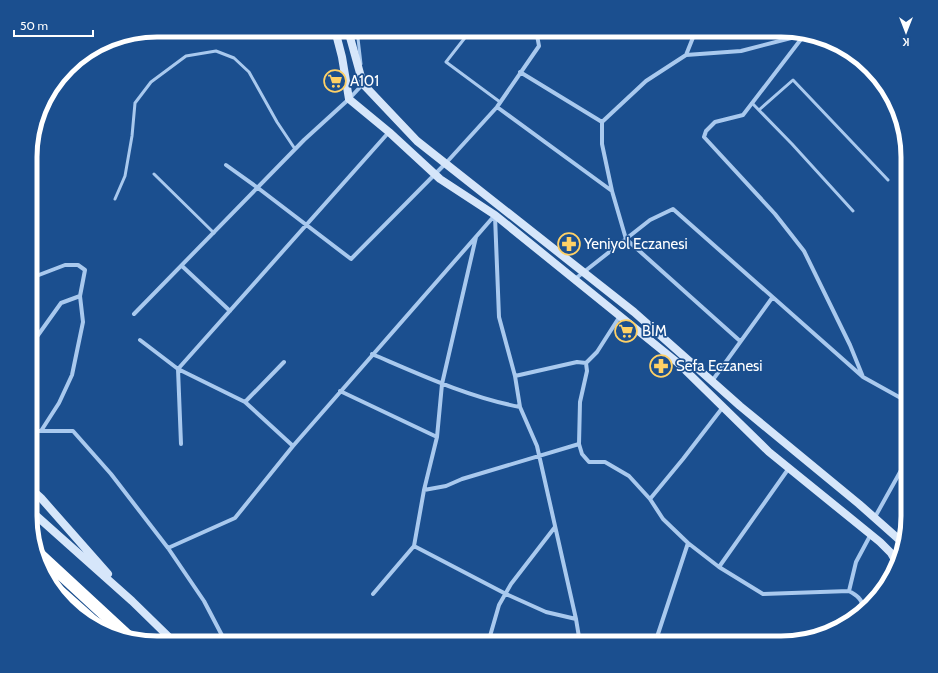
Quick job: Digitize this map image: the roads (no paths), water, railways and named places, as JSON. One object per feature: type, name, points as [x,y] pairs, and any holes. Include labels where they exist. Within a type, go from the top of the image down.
[{"type":"highway","points":[[45,560],[123,631]]},
{"type":"street","points":[[337,37],[342,57],[349,99],[389,132],[435,174],[495,215],[678,363],[769,452],[870,534],[891,553],[894,558]]},
{"type":"street","points":[[350,37],[363,84],[417,141],[634,312],[740,406],[899,539]]},
{"type":"street","points":[[226,165],[351,259],[446,164],[497,107],[539,46],[537,37]]},
{"type":"street","points":[[686,55],[693,37]]},
{"type":"street","points":[[740,341],[626,239],[612,191],[602,144],[602,122],[646,81],[686,55],[741,51],[793,38]]},
{"type":"street","points":[[800,39],[742,115],[715,122],[706,131],[704,137],[775,214],[804,251],[850,345],[863,377]]},
{"type":"street","points":[[520,72],[602,122]]},
{"type":"street","points":[[134,314],[295,149],[363,84]]},
{"type":"street","points":[[497,107],[612,191]]},
{"type":"street","points":[[181,444],[178,369],[389,132]]},
{"type":"street","points":[[575,279],[650,220],[673,210],[863,377],[901,398]]},
{"type":"street","points":[[168,548],[235,518],[340,391],[495,215]]},
{"type":"street","points":[[495,215],[499,317],[515,376],[520,407],[539,456],[579,636]]},
{"type":"street","points":[[373,594],[414,546],[424,490],[437,437],[442,384],[476,236]]},
{"type":"street","points":[[37,276],[65,265],[78,265],[85,270],[80,296],[83,322],[72,375],[59,403],[41,431]]},
{"type":"street","points":[[182,266],[230,311]]},
{"type":"street","points":[[37,336],[61,303],[80,296]]},
{"type":"street","points":[[712,381],[772,298]]},
{"type":"street","points":[[515,376],[577,362],[586,363],[598,352],[620,316]]},
{"type":"street","points":[[140,340],[178,369],[246,402],[293,446]]},
{"type":"street","points":[[372,354],[442,384],[494,402],[520,407]]},
{"type":"street","points":[[246,402],[284,362]]},
{"type":"street","points":[[586,363],[587,371],[580,402],[579,444],[582,454],[589,462],[605,462],[629,476],[650,499],[663,519],[688,543],[719,567],[763,594],[849,591],[858,596],[862,604]]},
{"type":"street","points":[[340,391],[437,437]]},
{"type":"street","points":[[650,499],[683,460],[723,407]]},
{"type":"street","points":[[37,431],[73,431],[111,474],[168,548],[204,601],[222,636]]},
{"type":"street","points":[[424,490],[446,486],[462,479],[579,444]]},
{"type":"street","points":[[719,567],[789,468]]},
{"type":"street","points":[[874,517],[901,470]]},
{"type":"street","points":[[37,494],[132,601]]},
{"type":"street","points":[[37,516],[132,601],[168,636]]},
{"type":"street","points":[[490,636],[499,605],[511,584],[555,527]]},
{"type":"street","points":[[849,591],[856,562],[870,534]]},
{"type":"street","points":[[657,636],[688,543]]},
{"type":"street","points":[[414,546],[506,594],[546,612],[576,619]]},
{"type":"lane","points":[[359,37],[364,79],[363,84]]},
{"type":"lane","points":[[466,37],[446,62],[500,102]]},
{"type":"lane","points":[[115,199],[125,176],[132,136],[135,103],[151,82],[186,56],[216,51],[234,58],[249,72],[277,122],[295,149]]},
{"type":"lane","points":[[758,110],[793,80],[888,180]]},
{"type":"lane","points":[[752,103],[792,144],[853,211]]},
{"type":"lane","points":[[154,174],[214,233]]},
{"type":"place","name":"A101","points":[[335,81]]},
{"type":"place","name":"Yeniyol Eczanesi","points":[[569,244]]},
{"type":"place","name":"BİM","points":[[626,331]]},
{"type":"place","name":"Sefa Eczanesi","points":[[661,366]]}]
